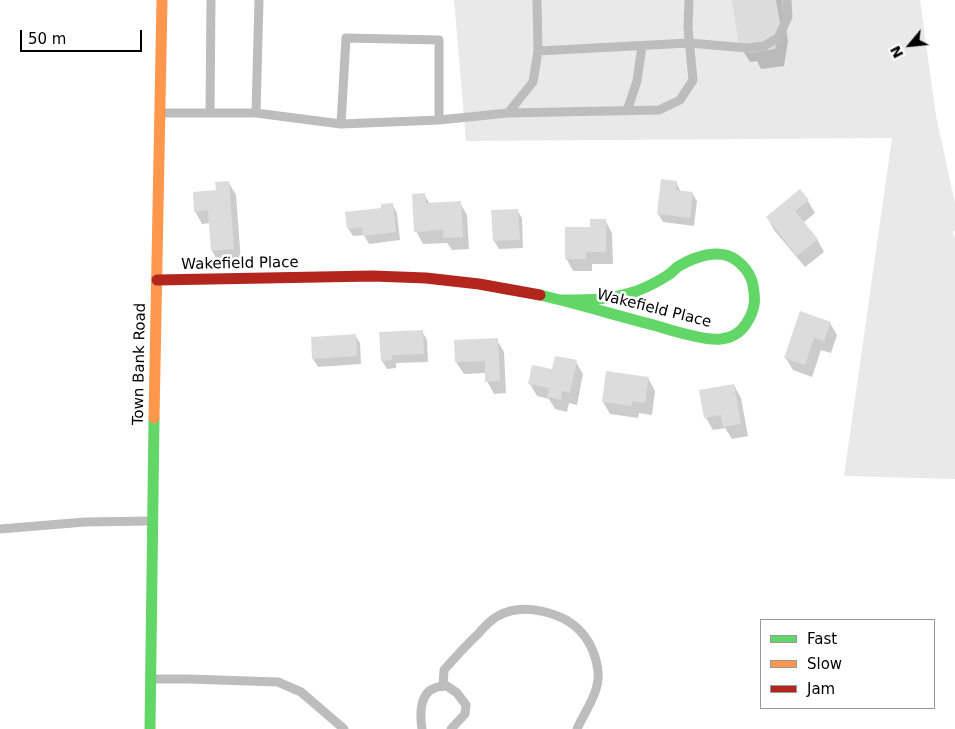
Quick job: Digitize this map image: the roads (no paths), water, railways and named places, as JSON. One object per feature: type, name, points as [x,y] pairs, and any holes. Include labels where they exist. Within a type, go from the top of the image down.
[{"type":"street","name":"Town Bank Road","points":[[150,729],[162,0]]},
{"type":"street","name":"Wakefield Place","points":[[157,280],[373,276],[426,278],[479,284],[562,300],[710,339],[721,339],[735,335],[748,323],[754,310],[755,295],[752,278],[743,265],[732,257],[712,253],[679,266],[667,276],[639,290],[612,298],[562,300]]},
{"type":"lane","points":[[210,113],[211,0]]},
{"type":"lane","points":[[256,113],[259,0]]},
{"type":"lane","points":[[508,113],[532,82],[538,51],[537,0]]},
{"type":"lane","points":[[160,113],[256,113],[341,124],[439,120],[508,113],[659,110],[680,100],[692,80],[688,28],[689,0]]},
{"type":"lane","points":[[538,51],[689,43],[748,48],[764,46],[778,38],[788,17],[787,0]]},
{"type":"lane","points":[[341,124],[346,38],[439,40],[439,120]]},
{"type":"lane","points":[[627,111],[637,81],[642,46]]},
{"type":"lane","points":[[0,529],[85,522],[152,521]]},
{"type":"lane","points":[[443,686],[444,670],[488,623],[498,615],[515,610],[534,609],[548,613],[570,622],[583,634],[595,658],[598,673],[594,696],[577,729]]},
{"type":"lane","points":[[151,679],[278,682],[301,692],[344,729]]},
{"type":"lane","points":[[422,729],[421,704],[429,690],[443,686],[447,686],[457,693],[466,705],[465,714],[451,729]]}]
